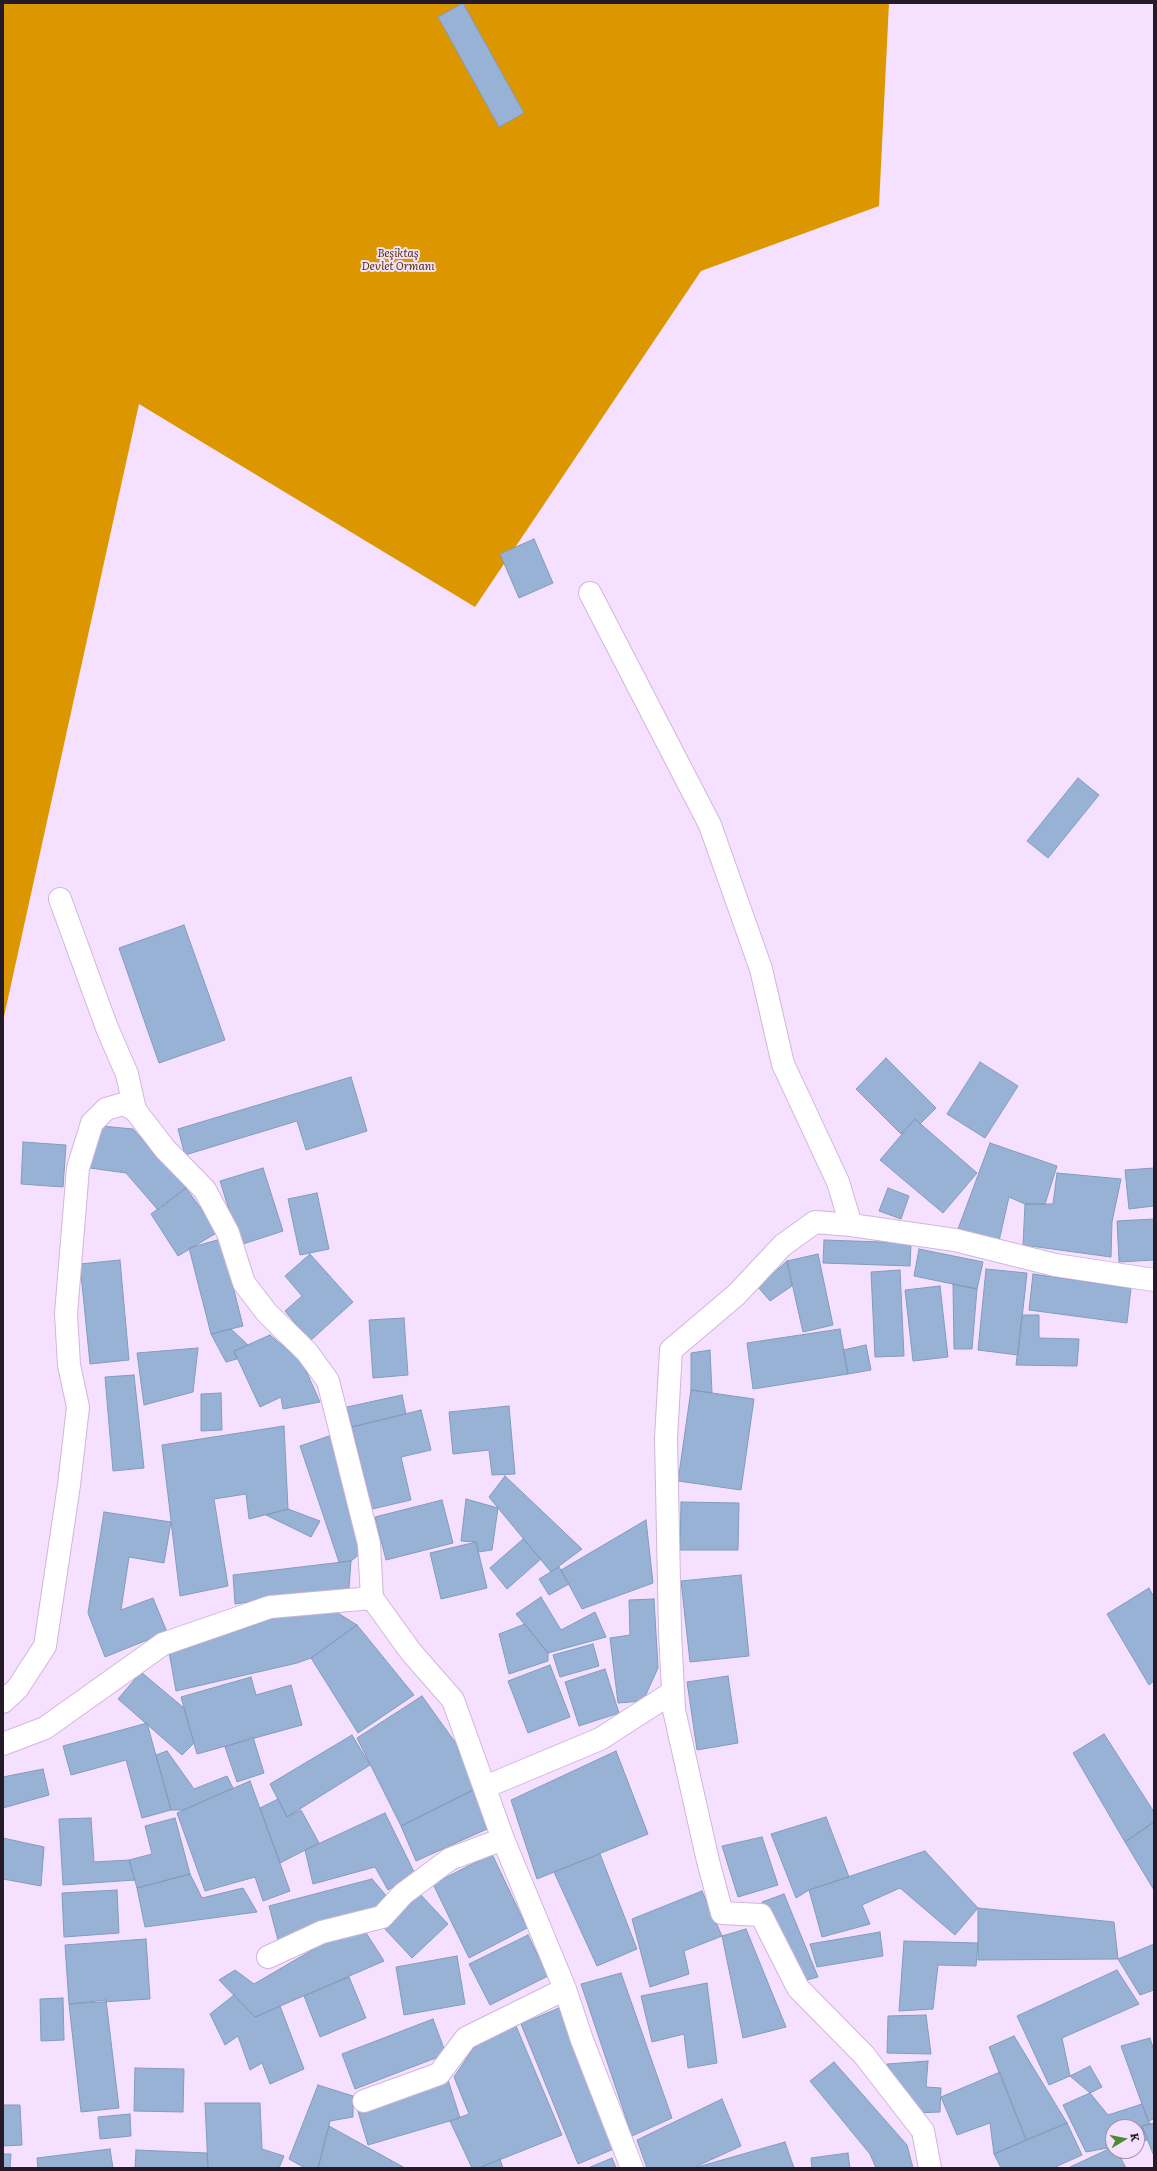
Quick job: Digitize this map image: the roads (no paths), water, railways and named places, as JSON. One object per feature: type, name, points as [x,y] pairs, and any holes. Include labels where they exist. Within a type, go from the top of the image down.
[{"type":"street","points":[[590,593],[710,825],[761,969],[783,1064],[838,1182],[851,1225]]},
{"type":"street","points":[[60,899],[107,1028],[127,1074],[136,1110],[165,1148],[205,1190],[228,1233],[244,1283],[267,1313],[307,1352],[328,1381],[369,1544],[372,1598],[411,1652],[453,1700],[486,1787],[503,1839],[565,1988],[582,2040],[632,2168]]},
{"type":"street","points":[[3,1702],[17,1689],[45,1646],[69,1485],[78,1407],[69,1365],[66,1314],[78,1168],[92,1123],[106,1109],[123,1104],[136,1110]]},
{"type":"street","points":[[930,2168],[923,2131],[864,2055],[798,1988],[761,1915],[722,1913],[708,1861],[674,1710],[666,1438],[671,1350],[736,1296],[783,1245],[815,1222],[851,1225],[955,1240],[1055,1265],[1154,1280]]},
{"type":"street","points":[[3,1744],[45,1728],[163,1644],[270,1607],[372,1598]]},
{"type":"street","points":[[486,1787],[600,1739],[673,1692]]},
{"type":"street","points":[[268,1957],[322,1932],[382,1918],[403,1894],[450,1859],[503,1839]]},
{"type":"street","points":[[364,2101],[439,2074],[466,2038],[565,1988]]},
{"type":"park label","name":"Beşiktaş Devlet Ormanı","points":[[398,260]]}]
